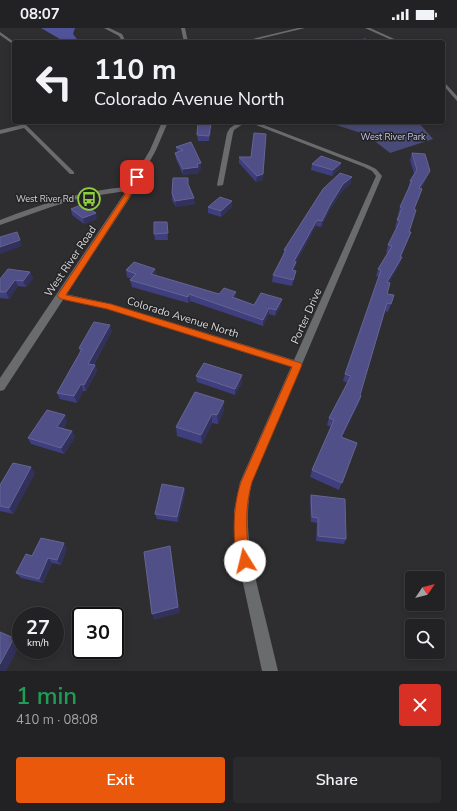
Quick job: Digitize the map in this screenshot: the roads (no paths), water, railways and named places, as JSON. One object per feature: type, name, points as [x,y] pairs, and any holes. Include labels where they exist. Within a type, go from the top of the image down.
[{"type":"street","points":[[106,28],[121,35],[123,40]]},
{"type":"street","points":[[183,28],[186,40]]},
{"type":"street","points":[[251,40],[303,28]]},
{"type":"street","points":[[367,28],[394,40]]},
{"type":"street","points":[[0,33],[12,42]]},
{"type":"street","points":[[445,84],[457,99]]},
{"type":"street","name":"West River Road","points":[[0,387],[130,189],[153,150],[164,124]]},
{"type":"street","points":[[220,185],[230,133],[232,129],[240,124]]},
{"type":"street","name":"Porter Drive","points":[[255,124],[366,166],[374,170],[379,176],[246,482],[242,498],[241,535],[246,571],[270,671]]},
{"type":"street","points":[[0,132],[25,126],[72,173]]},
{"type":"street","points":[[0,223],[81,195],[109,190],[130,189]]},
{"type":"street","name":"Colorado Avenue North","points":[[61,296],[108,306],[298,365]]},
{"type":"place","name":"West River Rd","points":[[89,199]]},
{"type":"park label","name":"West River Park","points":[[393,137]]}]
